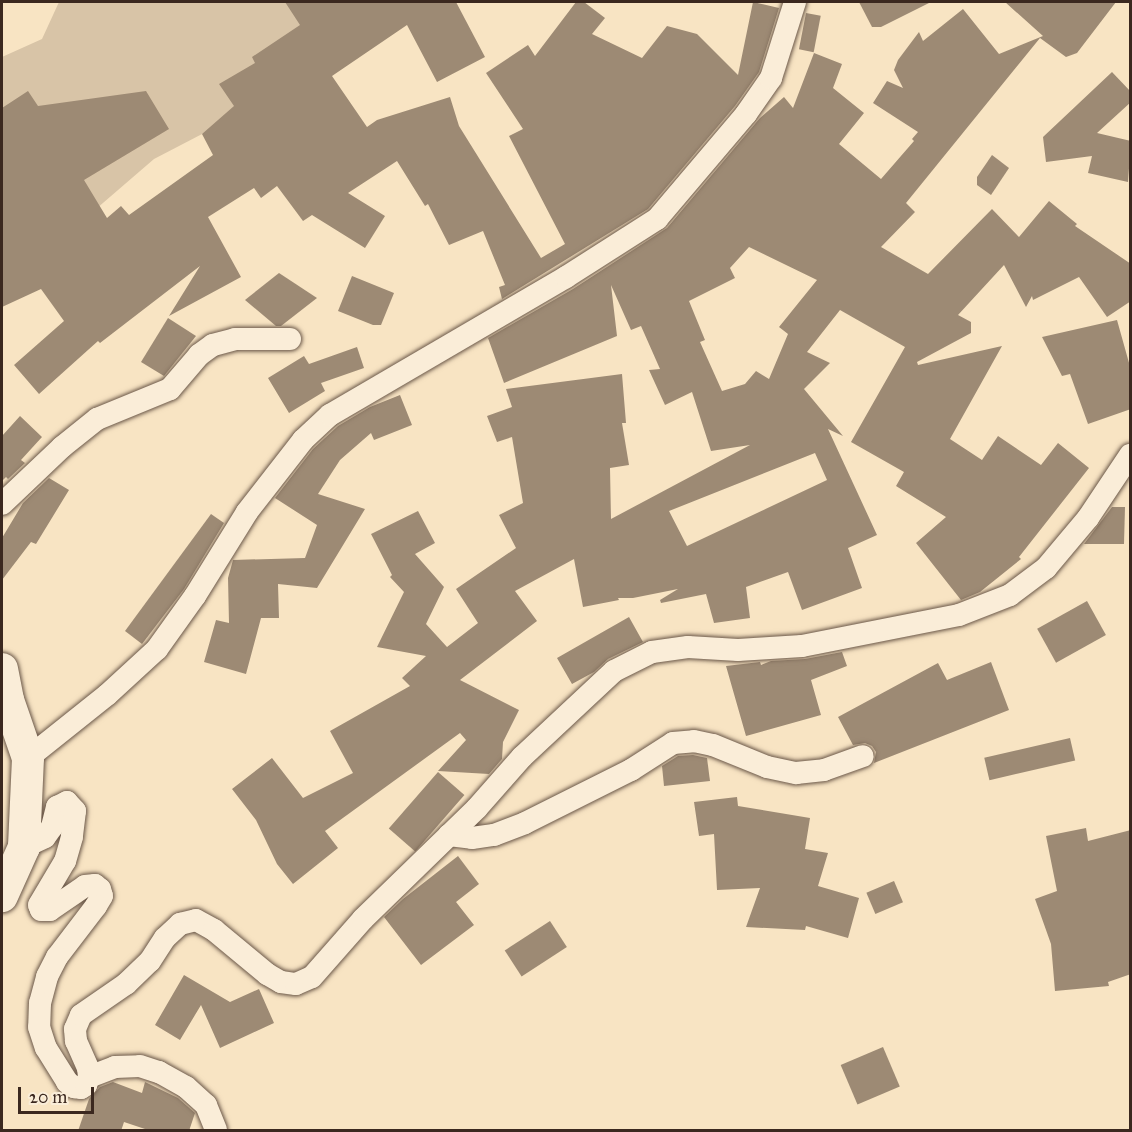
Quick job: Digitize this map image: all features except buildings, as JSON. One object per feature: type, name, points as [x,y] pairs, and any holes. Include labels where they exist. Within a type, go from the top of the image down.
[{"type":"main road","points":[[2,669],[8,700],[28,758],[24,847],[2,896]]},
{"type":"street","points":[[28,758],[107,695],[157,649],[195,596],[247,512],[272,478],[303,440],[330,415],[566,277],[657,219],[746,114],[771,78],[795,2]]},
{"type":"street","points":[[2,504],[62,447],[97,419],[170,389],[199,355],[213,345],[235,339],[290,339]]},
{"type":"street","points":[[24,847],[45,837],[61,803],[72,805],[75,812],[72,837],[65,861],[39,905],[41,910],[50,910],[86,886],[94,885],[100,889],[102,896],[57,957],[47,977],[40,1003],[39,1027],[46,1048],[67,1082],[74,1087],[81,1088],[86,1085],[89,1077],[88,1068],[76,1041],[75,1029],[81,1015],[126,984],[150,961],[165,938],[180,924],[196,920],[214,930],[267,974],[281,982],[296,984],[312,976],[363,919],[449,835],[574,706],[614,671],[652,652],[688,647],[738,650],[802,646],[959,615],[1010,595],[1046,568],[1074,535],[1131,455]]},
{"type":"street","points":[[449,835],[472,838],[494,835],[525,823],[631,770],[673,743],[693,741],[713,745],[767,767],[796,773],[824,770],[863,756]]},
{"type":"street","points":[[89,1077],[115,1067],[140,1066],[159,1072],[186,1087],[206,1105],[216,1131]]},
{"type":"shaded area","points":[[59,2],[368,2],[314,76],[154,159],[2,290],[2,57],[42,39]]}]
